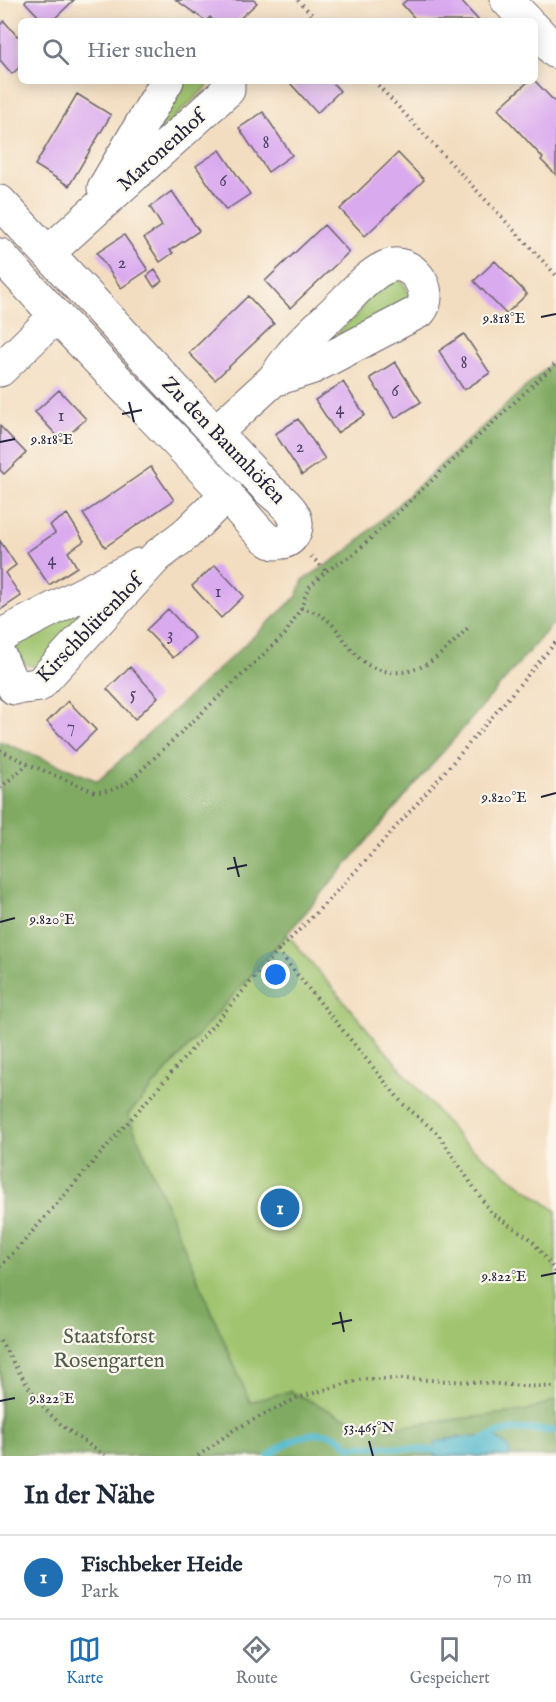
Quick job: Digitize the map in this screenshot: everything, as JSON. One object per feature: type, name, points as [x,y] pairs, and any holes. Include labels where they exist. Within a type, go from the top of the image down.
[{"type":"street","points":[[507,0],[524,18]]},
{"type":"street","points":[[538,32],[556,52]]},
{"type":"street","name":"Maronenhof","points":[[88,215],[165,84]]},
{"type":"street","name":"Maronenhof","points":[[48,253],[228,90],[228,84]]},
{"type":"street","name":"Zu den Baumhöfen","points":[[0,202],[268,489],[290,509],[296,520],[295,531],[289,540],[280,543],[271,542],[262,535],[227,494],[0,255]]},
{"type":"street","points":[[1,368],[56,316]]},
{"type":"street","points":[[216,432],[273,381]]},
{"type":"street","name":"Kirschblütenhof","points":[[0,636],[157,556],[186,534],[227,494]]},
{"type":"street","name":"Kirschblütenhof","points":[[0,657],[14,688],[39,685],[157,556]]},
{"type":"path","points":[[298,0],[315,18]]},
{"type":"path","points":[[377,84],[556,275]]},
{"type":"path","points":[[0,750],[95,792],[106,792],[119,788],[131,780],[285,634],[301,608],[308,588],[326,571],[354,554],[556,363]]},
{"type":"path","points":[[301,608],[326,617],[360,658],[372,667],[385,672],[402,673],[429,664],[470,627]]},
{"type":"path","points":[[0,1267],[278,951],[310,920],[411,811],[556,642]]},
{"type":"path","points":[[0,788],[28,764]]},
{"type":"path","points":[[278,951],[403,1104],[438,1134],[491,1213],[531,1239],[556,1272]]},
{"type":"path","points":[[0,1341],[35,1397],[51,1416],[106,1456]]},
{"type":"path","points":[[198,1456],[235,1429],[297,1398],[362,1379],[556,1387]]},
{"type":"green space","points":[[174,84],[210,84],[135,155]]},
{"type":"green space","points":[[399,276],[412,298],[308,362],[359,312],[361,308],[359,302]]},
{"type":"green space","name":"Staatsforst Rosengarten","points":[[556,359],[556,620],[287,934],[128,1115],[250,1402],[290,1391],[341,1416],[387,1428],[524,1411],[556,1400],[556,1456],[0,1456],[0,741],[98,781],[297,596],[303,580],[345,553]]},
{"type":"green space","points":[[117,581],[39,666],[28,665],[22,660],[13,643]]},
{"type":"green space","name":"Staatsforst Rosengarten","points":[[287,934],[461,1140],[556,1211],[556,1456],[0,1456],[0,1260]]},
{"type":"water","points":[[459,1437],[495,1437],[509,1447],[510,1456],[435,1456],[435,1442]]},
{"type":"building","points":[[27,0],[74,0],[55,18],[40,18],[25,2]]},
{"type":"building","points":[[176,0],[254,0],[257,3],[240,18],[202,18]]},
{"type":"building","points":[[407,0],[460,0],[476,18],[414,18],[402,4]]},
{"type":"building","points":[[4,21],[18,35],[18,69],[12,74],[0,60],[0,25]]},
{"type":"building","points":[[291,84],[334,84],[340,91],[317,113]]},
{"type":"building","points":[[526,84],[538,84],[556,103],[556,175],[541,160],[543,158],[498,109]]},
{"type":"building","points":[[77,94],[111,115],[69,186],[35,165]]},
{"type":"building","points":[[263,112],[292,155],[268,172],[239,128]]},
{"type":"building","points":[[220,150],[250,194],[226,210],[196,166]]},
{"type":"building","points":[[398,153],[424,180],[365,236],[340,209]]},
{"type":"building","points":[[172,191],[199,231],[170,250],[173,253],[160,262],[144,238],[162,226],[150,207]]},
{"type":"building","points":[[324,225],[349,252],[290,308],[265,281]]},
{"type":"building","points":[[124,235],[148,270],[121,288],[97,253]]},
{"type":"building","points":[[495,261],[527,294],[506,314],[474,281]]},
{"type":"building","points":[[155,270],[162,281],[154,287],[147,276]]},
{"type":"building","points":[[248,296],[274,324],[215,380],[189,353]]},
{"type":"building","points":[[464,334],[490,373],[464,390],[439,351]]},
{"type":"building","points":[[395,362],[421,402],[395,418],[370,378]]},
{"type":"building","points":[[343,382],[365,415],[337,433],[315,400]]},
{"type":"building","points":[[59,390],[86,419],[62,441],[35,412]]},
{"type":"building","points":[[298,419],[325,459],[302,475],[275,434]]},
{"type":"building","points":[[0,426],[26,453],[4,474],[0,470]]},
{"type":"building","points":[[151,467],[174,500],[105,547],[83,514]]},
{"type":"building","points":[[67,514],[84,541],[68,552],[77,567],[49,585],[27,552],[55,533],[50,525]]},
{"type":"building","points":[[0,541],[16,565],[5,573],[21,596],[0,610]]},
{"type":"building","points":[[215,565],[244,596],[221,618],[192,586]]},
{"type":"building","points":[[168,609],[195,638],[173,658],[146,630]]},
{"type":"building","points":[[130,667],[158,697],[135,719],[107,689]]},
{"type":"building","points":[[68,701],[96,730],[75,751],[47,722]]},
{"type":"waterway","points":[[481,1441],[508,1431],[527,1429],[556,1431]]},
{"type":"waterway","points":[[269,1456],[300,1437],[318,1433],[335,1436],[351,1447],[370,1446],[442,1451]]},
{"type":"place","name":"Fischbeker Heide","points":[[280,1208]]}]
